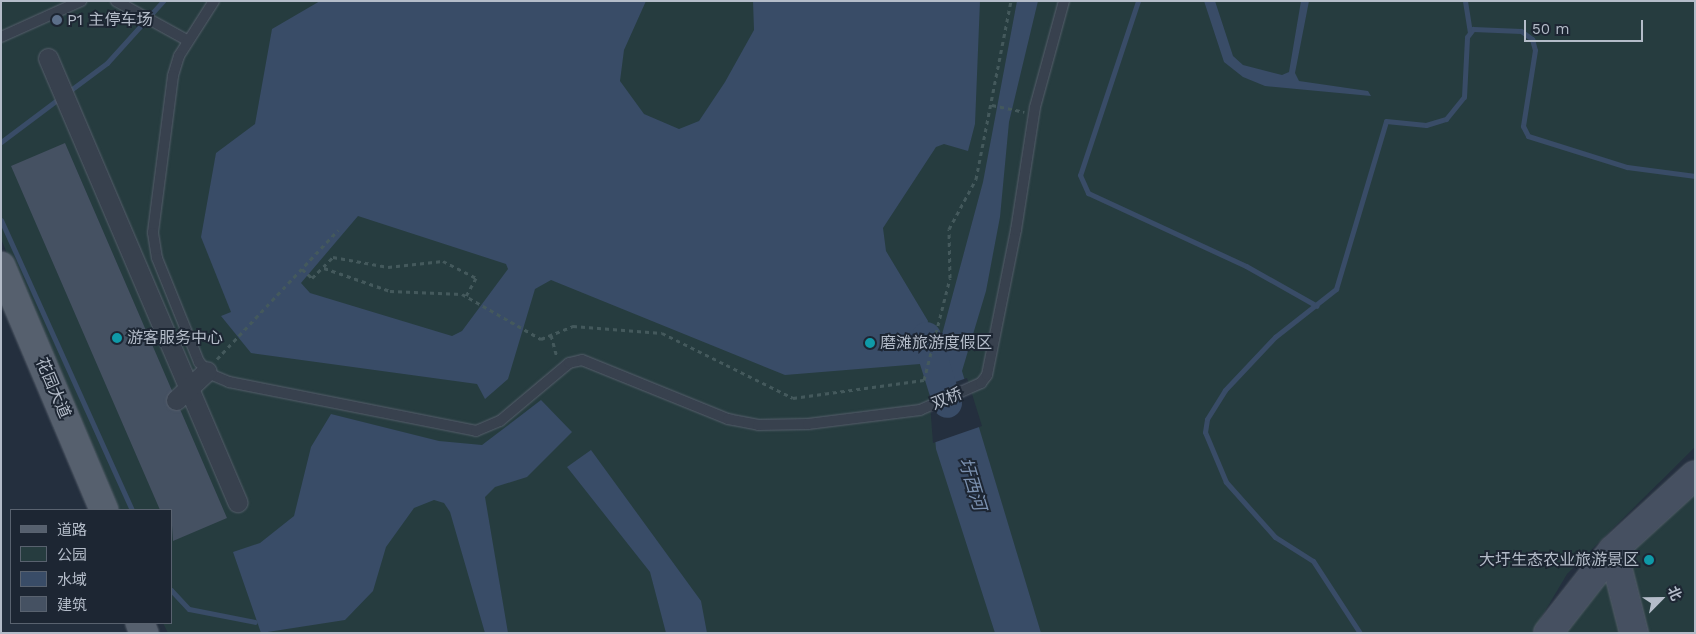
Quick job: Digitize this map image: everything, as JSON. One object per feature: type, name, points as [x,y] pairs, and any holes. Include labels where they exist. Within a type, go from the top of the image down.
[{"type":"main road","name":"花园大道","points":[[1,266],[104,509]]},
{"type":"main road","name":"花园大道","points":[[1,297],[92,509]]},
{"type":"street","points":[[48,58],[182,394],[237,502]]},
{"type":"street","points":[[182,394],[207,371]]},
{"type":"street","points":[[1548,633],[1613,550],[1695,475]]},
{"type":"street","points":[[1613,550],[1634,633]]},
{"type":"lane","points":[[116,1],[188,40]]},
{"type":"lane","points":[[214,1],[188,40],[173,76],[153,238],[196,354],[207,371],[229,382],[476,431],[500,421],[561,369]]},
{"type":"lane","points":[[1034,115],[1064,1]]},
{"type":"lane","points":[[1,37],[76,2]]},
{"type":"lane","name":"双桥","points":[[561,369],[575,361],[594,361],[728,419],[758,426],[808,424],[920,410],[974,388],[987,375],[1034,115]]},
{"type":"path","points":[[324,268],[390,291],[466,296],[542,339],[573,326],[662,333],[792,398],[924,380],[950,278],[949,229],[976,179],[1011,1]]},
{"type":"path","points":[[992,105],[1034,115]]},
{"type":"path","points":[[207,371],[338,230]]},
{"type":"path","points":[[302,269],[312,278],[324,268],[333,256],[388,267],[443,261],[476,278],[466,296]]},
{"type":"path","points":[[551,335],[561,369]]},
{"type":"green space","name":"磨滩旅游度假区","points":[[1,1],[1695,1],[1695,447],[1567,574],[1532,633],[168,633],[164,624],[172,624],[172,509],[116,509],[1,239]]},
{"type":"green space","name":"大圩生态农业旅游景区","points":[[1695,475],[1695,633],[1548,633]]},
{"type":"water","points":[[320,1],[646,1],[624,50],[620,81],[644,114],[679,129],[699,121],[725,82],[754,30],[753,1],[980,1],[975,124],[968,151],[944,144],[936,147],[883,228],[886,251],[928,321],[920,364],[785,375],[551,280],[535,289],[508,379],[485,399],[477,384],[251,353],[221,316],[231,312],[201,237],[216,153],[255,124],[272,29]],"holes":[[[358,216],[506,264],[508,269],[462,331],[452,336],[310,293],[301,283]]]},
{"type":"water","points":[[1017,1],[1038,1],[1009,122],[1000,217],[986,291],[962,371],[1041,633],[995,633],[936,449],[930,379],[983,182]]},
{"type":"water","points":[[1204,1],[1215,1],[1233,56],[1243,65],[1282,75],[1289,72],[1301,1],[1309,1],[1295,73],[1299,81],[1368,91],[1371,96],[1265,86],[1243,77],[1224,62]]},
{"type":"water","points":[[541,400],[572,432],[527,477],[495,487],[485,497],[508,633],[485,633],[450,512],[444,503],[434,500],[414,508],[386,547],[373,591],[345,620],[261,633],[233,552],[260,543],[294,516],[311,447],[331,414],[439,441],[482,445]]},
{"type":"water","points":[[591,450],[701,601],[707,633],[666,633],[650,572],[567,467]]},
{"type":"pier","points":[[967,378],[982,426],[933,443],[929,391]]},
{"type":"building","name":"游客服务中心","points":[[65,143],[227,518],[173,541],[172,509],[160,509],[11,166]]},
{"type":"waterway","points":[[68,92],[107,63],[163,1]]},
{"type":"waterway","points":[[1138,1],[1080,175],[1088,193],[1246,266],[1317,306]]},
{"type":"waterway","points":[[1465,1],[1470,33]]},
{"type":"waterway","points":[[1360,633],[1313,561],[1275,537],[1226,482],[1205,432],[1207,419],[1225,390],[1275,337],[1336,289],[1386,121],[1426,125],[1446,119],[1464,97],[1467,37],[1473,29],[1521,31],[1532,39],[1535,50],[1523,126],[1528,136],[1627,167],[1695,176]]},
{"type":"waterway","points":[[1,142],[61,97]]},
{"type":"waterway","points":[[1,220],[132,509]]},
{"type":"waterway","name":"圩西河","points":[[926,336],[947,403]]},
{"type":"waterway","points":[[172,591],[189,609],[255,622]]},
{"type":"place","name":"P1 主停车场","points":[[57,20]]},
{"type":"place","name":"游客服务中心","points":[[117,338]]},
{"type":"place","name":"磨滩旅游度假区","points":[[870,343]]},
{"type":"place","name":"大圩生态农业旅游景区","points":[[1649,560]]}]
